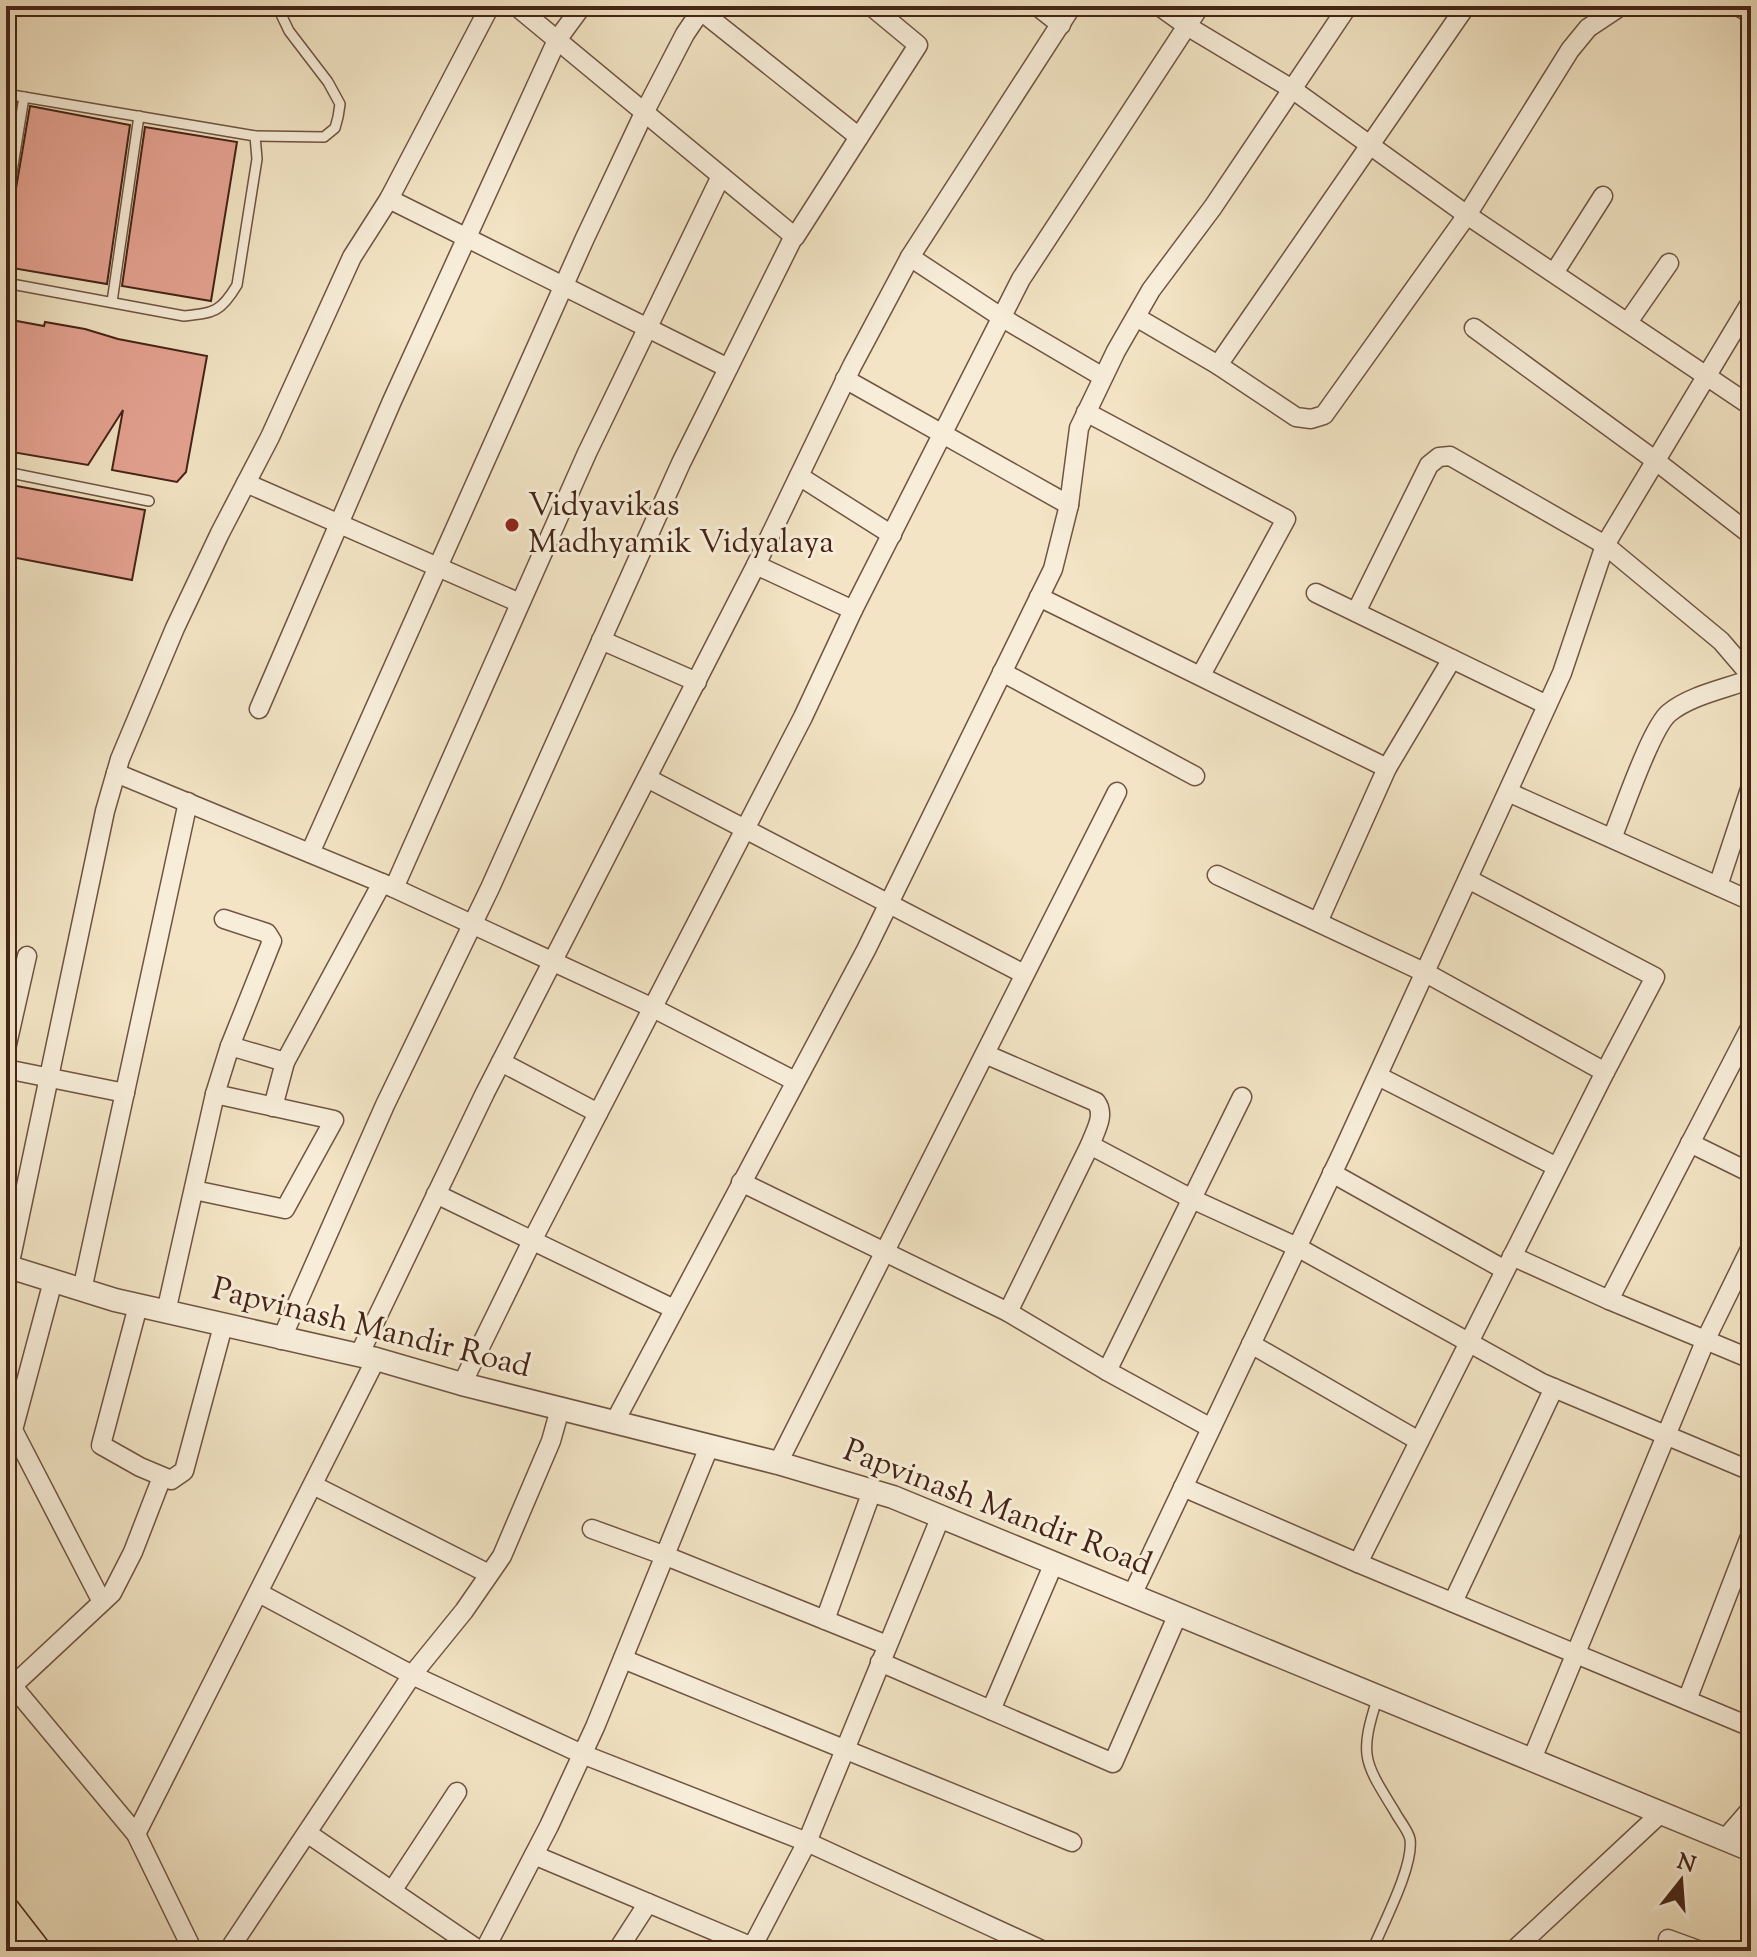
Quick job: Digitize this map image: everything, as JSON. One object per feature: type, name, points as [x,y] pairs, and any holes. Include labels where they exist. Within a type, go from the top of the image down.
[{"type":"main road","points":[[6,1911],[37,1951]]},
{"type":"street","points":[[7,1266],[51,1076],[105,811],[116,773],[175,628],[352,257],[389,199],[490,6]]},
{"type":"street","points":[[516,6],[794,236]]},
{"type":"street","points":[[259,709],[392,401],[557,40],[582,6]]},
{"type":"street","points":[[281,1340],[385,1105],[472,924],[681,463],[794,236],[918,45],[871,6]]},
{"type":"street","points":[[1037,6],[1061,25]]},
{"type":"street","points":[[136,1834],[313,1485],[436,1194],[756,565],[845,379],[910,257],[1072,6]]},
{"type":"street","points":[[1159,6],[1292,89],[1467,215],[1751,406]]},
{"type":"street","points":[[462,1384],[533,1239],[803,717],[853,610],[1021,279],[1200,6]]},
{"type":"street","points":[[614,1423],[889,904],[1053,569],[1069,505],[1079,428],[1103,377],[1151,290],[1213,207],[1348,6]]},
{"type":"street","points":[[1218,365],[1466,6]]},
{"type":"street","points":[[1136,317],[1218,365],[1296,417],[1311,419],[1324,415],[1467,215],[1570,50],[1588,28],[1621,6]]},
{"type":"street","points":[[1738,6],[1751,14]]},
{"type":"street","points":[[310,853],[644,113],[685,34],[703,8],[859,137]]},
{"type":"street","points":[[273,1107],[285,1062],[388,886],[587,453],[721,176]]},
{"type":"street","points":[[1554,273],[1603,196]]},
{"type":"street","points":[[389,199],[728,368]]},
{"type":"street","points":[[910,257],[1001,317],[1103,377]]},
{"type":"street","points":[[1628,322],[1669,263]]},
{"type":"street","points":[[1132,1595],[1378,1076],[1562,673],[1605,545],[1751,302]]},
{"type":"street","points":[[1474,328],[1656,461],[1751,535]]},
{"type":"street","points":[[845,379],[1069,505]]},
{"type":"street","points":[[1086,412],[1286,519],[1201,675]]},
{"type":"street","points":[[1356,612],[1429,465],[1439,457],[1450,456],[1605,545],[1721,641],[1751,678],[1688,702],[1668,714],[1656,731],[1612,838]]},
{"type":"street","points":[[799,476],[892,535]]},
{"type":"street","points":[[246,483],[520,603]]},
{"type":"street","points":[[756,565],[853,610]]},
{"type":"street","points":[[1316,593],[1547,705]]},
{"type":"street","points":[[1039,597],[1387,768]]},
{"type":"street","points":[[601,640],[697,682]]},
{"type":"street","points":[[1318,922],[1387,768],[1452,659]]},
{"type":"street","points":[[1002,672],[1195,776]]},
{"type":"street","points":[[116,773],[472,924],[653,1008],[795,1081]]},
{"type":"street","points":[[647,778],[1024,974]]},
{"type":"street","points":[[1718,886],[1751,786]]},
{"type":"street","points":[[778,1463],[1117,792]]},
{"type":"street","points":[[1508,792],[1751,901]]},
{"type":"street","points":[[82,1290],[188,802]]},
{"type":"street","points":[[1217,875],[1426,973],[1605,1072]]},
{"type":"street","points":[[1358,1563],[1655,977],[1468,879]]},
{"type":"street","points":[[166,1312],[215,1094],[230,1046],[272,941],[267,933],[224,919]]},
{"type":"street","points":[[6,1049],[27,956]]},
{"type":"street","points":[[1609,1300],[1751,1026]]},
{"type":"street","points":[[230,1046],[285,1062]]},
{"type":"street","points":[[985,1054],[1096,1102],[1101,1116],[1090,1145],[1008,1312]]},
{"type":"street","points":[[501,1062],[598,1113]]},
{"type":"street","points":[[6,1069],[125,1093]]},
{"type":"street","points":[[1378,1076],[1557,1167]]},
{"type":"street","points":[[194,1190],[285,1209],[334,1120],[215,1094]]},
{"type":"street","points":[[1107,1371],[1242,1097]]},
{"type":"street","points":[[1690,1143],[1751,1173]]},
{"type":"street","points":[[1090,1145],[1192,1199],[1297,1247],[1554,1388],[1751,1471]]},
{"type":"street","points":[[1332,1173],[1509,1263],[1609,1300],[1751,1359]]},
{"type":"street","points":[[741,1182],[1008,1312],[1211,1428]]},
{"type":"street","points":[[436,1194],[674,1309]]},
{"type":"street","points":[[1532,1759],[1706,1339],[1751,1247]]},
{"type":"street","name":"Papvinash Mandir Road","points":[[7,1266],[138,1306],[368,1357],[462,1384],[778,1463],[872,1491],[941,1516],[1751,1850]]},
{"type":"street","points":[[53,1281],[9,1429],[102,1602]]},
{"type":"street","points":[[138,1306],[101,1445],[171,1480],[184,1471],[223,1326]]},
{"type":"street","points":[[1251,1344],[1419,1441]]},
{"type":"street","points":[[1453,1602],[1554,1388]]},
{"type":"street","points":[[228,1951],[412,1675],[464,1611],[502,1556],[551,1441],[560,1409]]},
{"type":"street","points":[[307,1833],[482,1951],[534,1855],[582,1754],[709,1447]]},
{"type":"street","points":[[162,1477],[133,1552],[112,1593],[8,1686],[136,1834],[193,1951]]},
{"type":"street","points":[[313,1485],[489,1574]]},
{"type":"street","points":[[1183,1487],[1751,1727]]},
{"type":"street","points":[[825,1620],[872,1491]]},
{"type":"street","points":[[534,1855],[755,1949],[807,1842],[941,1516]]},
{"type":"street","points":[[592,1529],[825,1620],[991,1710],[1113,1763],[1178,1614]]},
{"type":"street","points":[[1687,1700],[1751,1534]]},
{"type":"street","points":[[991,1710],[1054,1563]]},
{"type":"street","points":[[259,1593],[412,1675],[582,1754],[807,1842],[1044,1951]]},
{"type":"street","points":[[623,1659],[1072,1842]]},
{"type":"street","points":[[392,1891],[457,1792]]},
{"type":"street","points":[[1725,1839],[1751,1809]]},
{"type":"street","points":[[1513,1951],[1661,1813]]},
{"type":"street","points":[[617,1951],[648,1903]]},
{"type":"street","points":[[1668,1939],[1701,1951]]},
{"type":"lane","points":[[6,94],[255,136],[324,137],[335,128],[340,104],[289,31],[277,6]]},
{"type":"lane","points":[[6,209],[24,97]]},
{"type":"lane","points":[[112,302],[139,116]]},
{"type":"lane","points":[[6,283],[184,316],[212,314],[227,302],[237,285],[257,159],[255,136]]},
{"type":"lane","points":[[6,472],[149,501]]},
{"type":"lane","points":[[1372,1951],[1409,1860],[1410,1837],[1371,1772],[1365,1752],[1366,1733],[1378,1696]]},
{"type":"building","points":[[6,102],[15,104],[6,162]]},
{"type":"building","points":[[30,106],[130,125],[107,284],[6,267],[6,247]]},
{"type":"building","points":[[145,127],[237,142],[211,301],[122,286]]},
{"type":"building","points":[[6,319],[85,329],[118,339],[207,356],[186,472],[177,482],[112,470],[123,410],[88,465],[6,451]]},
{"type":"building","points":[[6,484],[145,510],[132,580],[6,556]]},
{"type":"place","name":"Vidyavikas Madhyamik Vidyalaya","points":[[512,525]]}]
